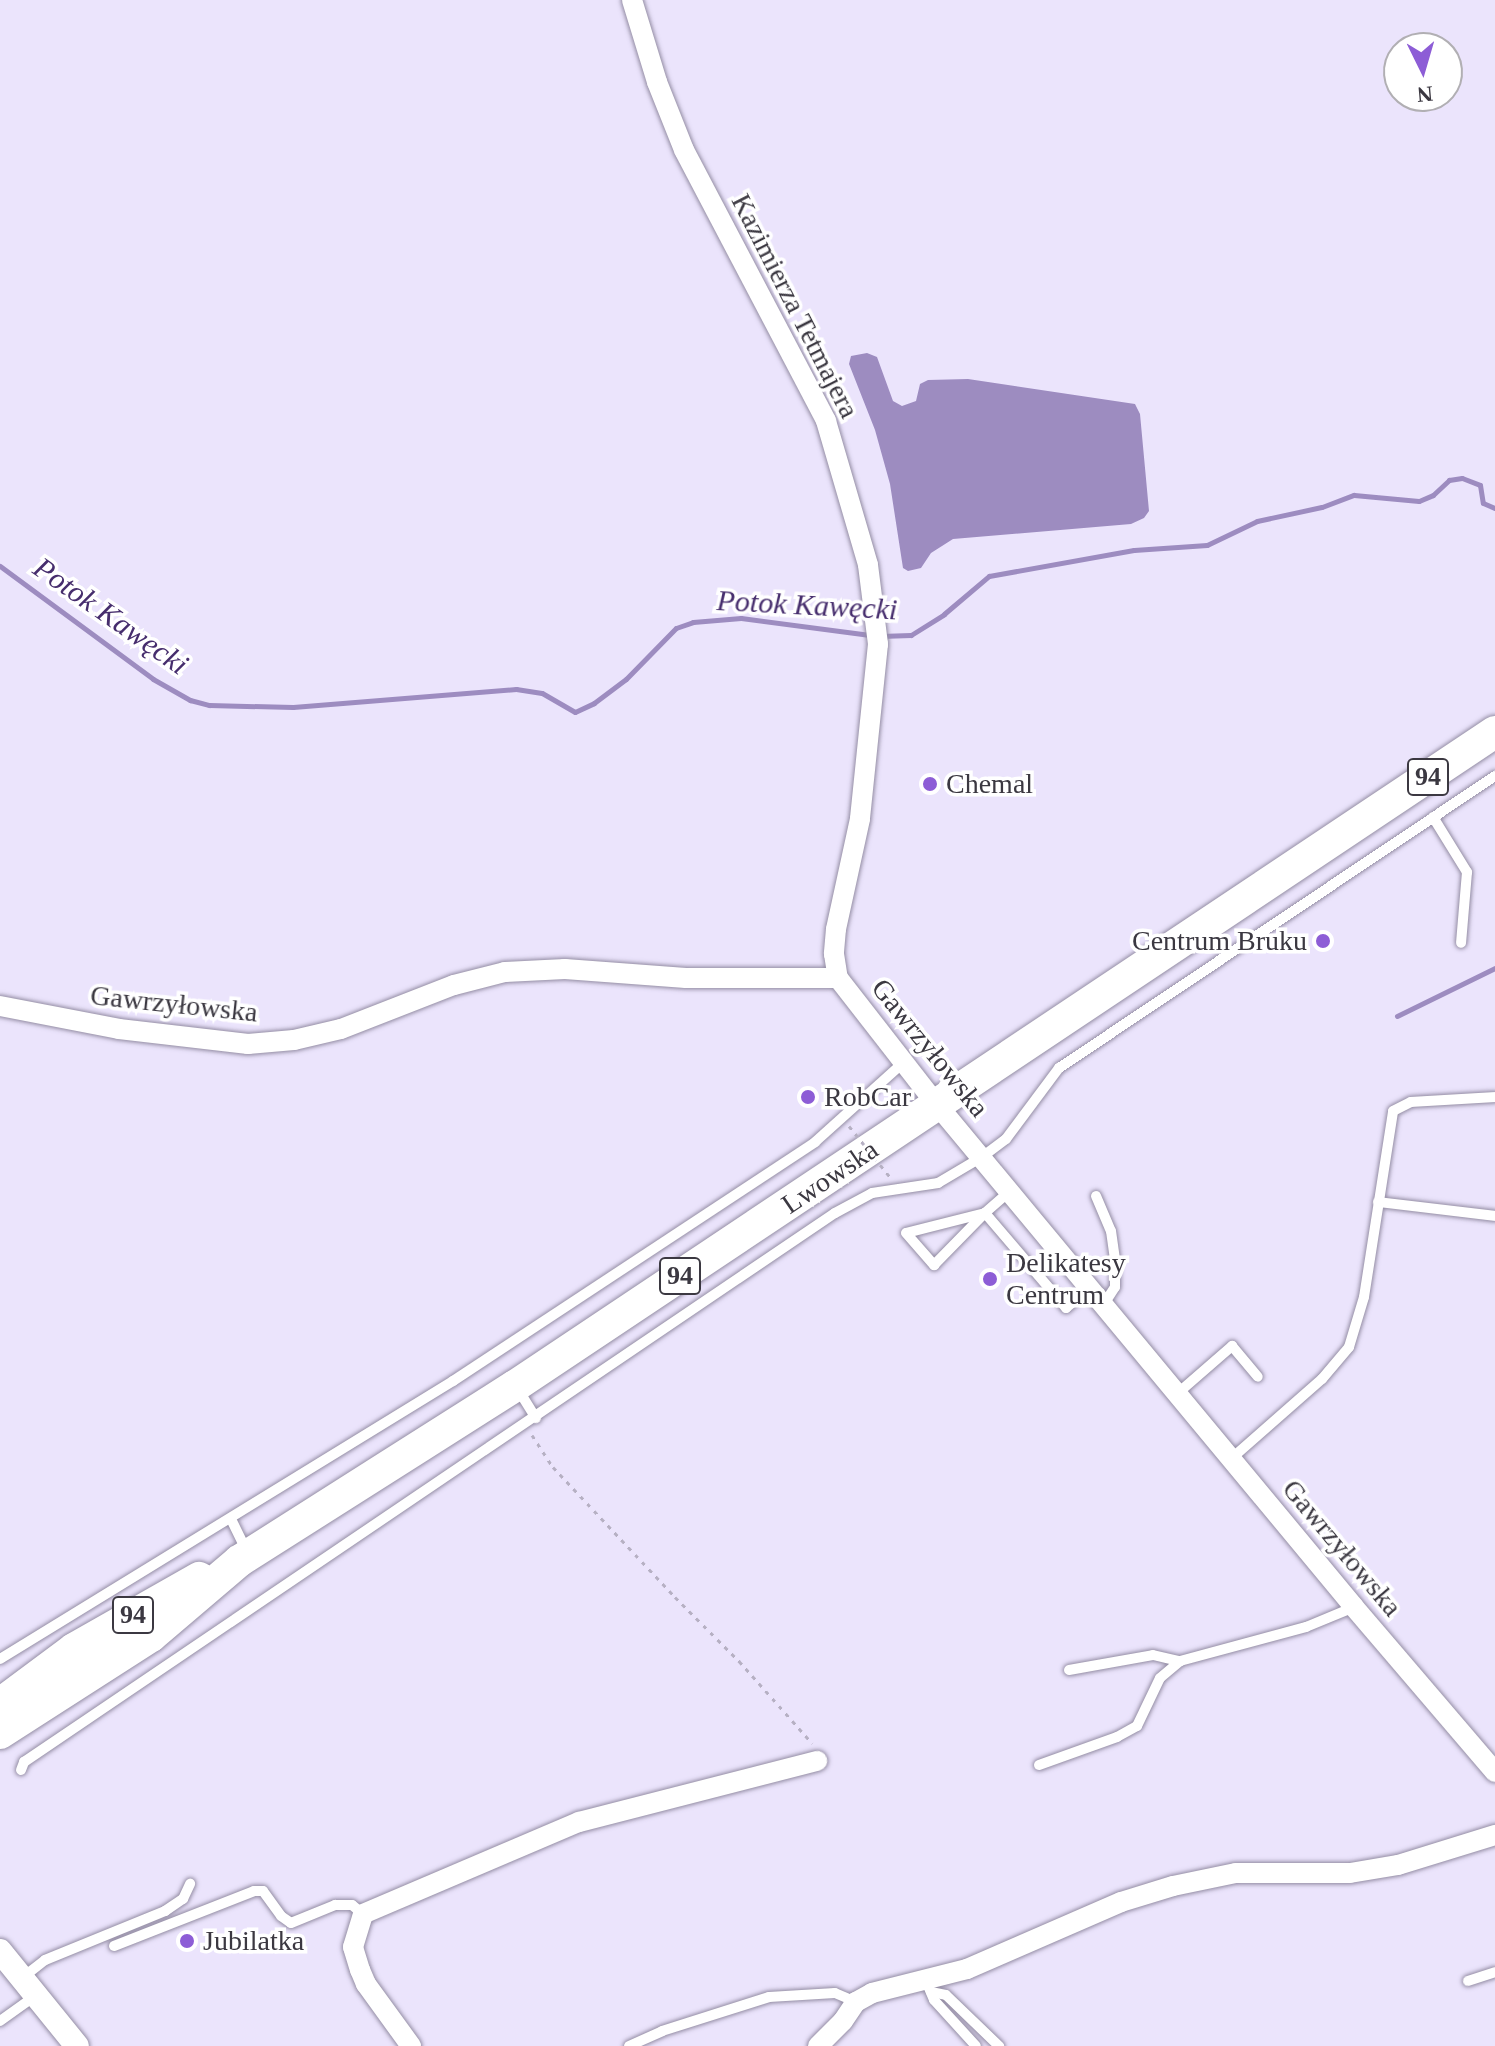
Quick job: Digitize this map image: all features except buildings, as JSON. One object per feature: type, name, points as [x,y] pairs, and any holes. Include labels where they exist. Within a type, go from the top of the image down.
[{"type":"main road","name":"Lwowska","points":[[0,1733],[151,1636],[244,1558],[515,1386],[1495,732]]},
{"type":"main road","name":"Lwowska","points":[[0,1704],[74,1649],[186,1584],[244,1558]]},
{"type":"street","name":"Kazimierza Tetmajera","points":[[632,0],[657,82],[684,150],[826,421],[857,519],[877,636],[860,819],[836,929],[834,954],[838,978]]},
{"type":"street","name":"Gawrzyłowska","points":[[0,1006],[119,1029],[248,1044],[294,1040],[341,1029],[454,985],[520,970],[565,969],[686,978],[838,978],[938,1105],[1354,1607],[1495,1772]]},
{"type":"street","points":[[411,2046],[366,1984],[360,1970],[353,1947],[363,1914],[579,1822],[817,1761]]},
{"type":"street","points":[[818,2046],[843,2021],[856,2002],[872,1993],[928,1985],[1121,1902],[1173,1886],[1236,1873],[1350,1873],[1398,1865],[1495,1835]]},
{"type":"street","points":[[0,1951],[77,2046]]},
{"type":"lane","points":[[21,1770],[24,1762],[855,1201],[872,1193],[938,1183],[982,1157],[1006,1139],[1059,1068],[1495,776]]},
{"type":"lane","points":[[1433,817],[1467,872],[1461,943]]},
{"type":"lane","points":[[0,1659],[453,1381],[815,1142],[905,1061]]},
{"type":"lane","points":[[1232,1458],[1322,1379],[1349,1347],[1364,1297],[1393,1111],[1411,1102],[1495,1097]]},
{"type":"lane","points":[[985,1213],[906,1233],[934,1265],[1010,1191]]},
{"type":"lane","points":[[1096,1196],[1111,1231],[1115,1261],[1115,1287],[1104,1304]]},
{"type":"lane","points":[[1378,1202],[1495,1216]]},
{"type":"lane","points":[[985,1213],[1066,1308],[1090,1288]]},
{"type":"lane","points":[[1178,1393],[1232,1346],[1258,1377]]},
{"type":"lane","points":[[515,1386],[531,1422]]},
{"type":"lane","points":[[231,1519],[244,1558]]},
{"type":"lane","points":[[1039,1765],[1117,1737],[1137,1726],[1160,1678],[1180,1661],[1306,1627],[1354,1607]]},
{"type":"lane","points":[[1069,1670],[1153,1655],[1180,1661]]},
{"type":"lane","points":[[0,2021],[29,1987],[45,1960],[165,1911],[183,1899],[190,1884]]},
{"type":"lane","points":[[114,1946],[254,1891],[263,1891],[281,1916],[291,1923],[335,1905],[352,1905],[363,1914]]},
{"type":"lane","points":[[1468,1981],[1495,1972]]},
{"type":"lane","points":[[928,1985],[934,2000],[976,2046]]},
{"type":"lane","points":[[928,1985],[946,1995],[999,2046]]},
{"type":"lane","points":[[629,2046],[662,2031],[769,1997],[835,1993],[856,2002]]},
{"type":"path","points":[[849,1126],[890,1177]]},
{"type":"path","points":[[531,1422],[553,1467],[810,1739],[817,1761]]},
{"type":"shaded area","points":[[867,353],[877,357],[893,401],[902,406],[916,401],[920,384],[928,380],[968,379],[1135,404],[1140,414],[1149,511],[1144,518],[1131,524],[953,539],[931,553],[921,568],[908,571],[903,568],[890,484],[875,430],[849,364],[851,356]]},
{"type":"waterway","name":"Potok Kawęcki","points":[[880,636],[911,635],[944,614],[989,576],[1134,550],[1207,545],[1257,521],[1322,507],[1354,495],[1419,501],[1433,495],[1449,480],[1462,478],[1480,485],[1483,503],[1495,508]]},
{"type":"waterway","name":"Potok Kawęcki","points":[[0,566],[153,679],[190,700],[209,705],[293,707],[516,689],[542,693],[575,712],[594,703],[626,679],[676,628],[693,622],[741,618],[870,635]]},
{"type":"waterway","points":[[1397,1016],[1495,968]]},
{"type":"place","name":"Chemal","points":[[930,784]]},
{"type":"place","name":"Centrum Bruku","points":[[1323,941]]},
{"type":"place","name":"RobCar","points":[[808,1097]]},
{"type":"place","name":"Delikatesy Centrum","points":[[990,1279]]},
{"type":"place","name":"Jubilatka","points":[[187,1941]]}]
